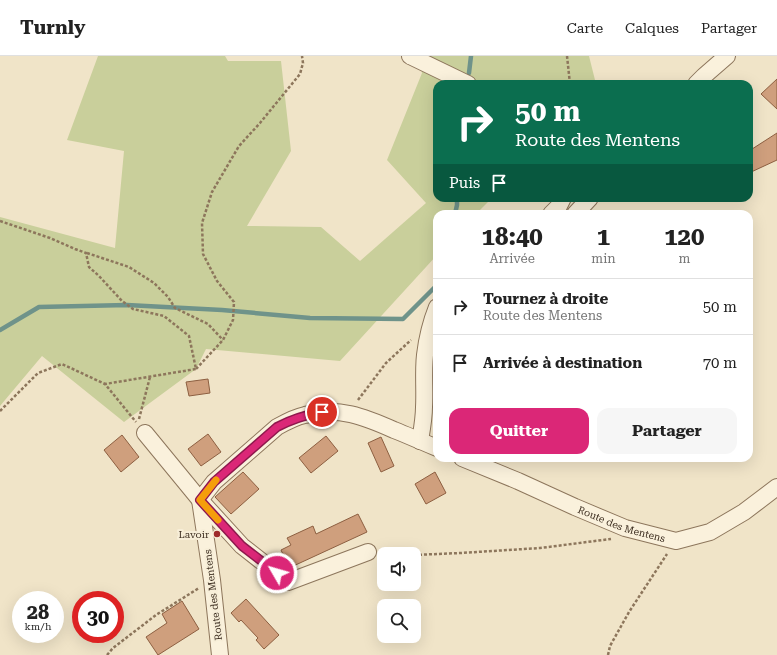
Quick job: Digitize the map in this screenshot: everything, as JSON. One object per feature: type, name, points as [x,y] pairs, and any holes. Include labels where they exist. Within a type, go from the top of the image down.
[{"type":"street","points":[[410,56],[460,80]]},
{"type":"street","points":[[700,80],[727,56]]},
{"type":"street","points":[[555,210],[561,202]]},
{"type":"street","points":[[579,210],[586,202]]},
{"type":"street","points":[[420,441],[424,406],[425,355],[433,319]]},
{"type":"street","points":[[200,500],[214,482],[277,427],[306,415],[322,412],[346,413],[367,418],[433,446]]},
{"type":"street","points":[[141,429],[200,500],[242,546],[288,582],[368,552]]},
{"type":"street","name":"Route des Mentens","points":[[472,462],[625,528],[676,541],[710,532],[744,512],[777,487]]},
{"type":"street","name":"Route des Mentens","points":[[200,500],[212,580],[220,655]]},
{"type":"path","points":[[105,384],[196,369],[222,340],[233,320],[234,302],[217,281],[203,254],[202,223],[212,192],[239,146],[300,74],[303,63],[302,56]]},
{"type":"path","points":[[567,56],[570,80]]},
{"type":"path","points":[[0,221],[50,238],[86,253],[129,267],[154,283],[168,297],[175,308],[208,324],[222,340]]},
{"type":"path","points":[[86,253],[89,267],[122,301],[134,309],[164,316],[190,336],[196,369]]},
{"type":"path","points":[[346,413],[358,400],[386,363],[433,315]]},
{"type":"path","points":[[0,411],[38,373],[62,364],[105,384],[141,429]]},
{"type":"path","points":[[141,429],[150,377]]},
{"type":"path","points":[[421,555],[540,548],[616,539]]},
{"type":"path","points":[[608,655],[610,646],[629,612],[676,541]]},
{"type":"path","points":[[107,655],[113,648],[156,615],[212,580]]},
{"type":"green space","points":[[98,56],[225,56],[228,61],[281,61],[291,151],[247,226],[321,227],[360,261],[426,203],[387,160],[422,73],[418,56],[589,56],[595,80],[433,80],[433,202],[488,202],[480,210],[433,210],[433,259],[340,361],[206,349],[196,369],[124,422],[42,356],[0,406],[0,217],[115,248],[124,151],[67,140]]},
{"type":"building","points":[[777,79],[777,109],[761,94]]},
{"type":"building","points":[[777,133],[777,160],[753,171],[753,148]]},
{"type":"building","points":[[208,379],[210,393],[189,396],[186,382]]},
{"type":"building","points":[[208,434],[221,452],[201,466],[188,449]]},
{"type":"building","points":[[122,435],[139,457],[121,472],[104,450]]},
{"type":"building","points":[[326,436],[338,451],[311,473],[299,458]]},
{"type":"building","points":[[381,437],[394,466],[381,472],[368,443]]},
{"type":"building","points":[[243,472],[259,489],[231,514],[215,497]]},
{"type":"building","points":[[435,472],[446,493],[426,504],[415,484]]},
{"type":"building","points":[[358,514],[367,532],[289,568],[281,550],[291,545],[287,538],[313,526],[316,534]]},
{"type":"building","points":[[246,599],[279,635],[264,649],[256,640],[258,638],[241,620],[239,622],[231,613]]},
{"type":"building","points":[[182,601],[199,629],[158,655],[146,637],[167,623],[162,614]]},
{"type":"waterway","points":[[469,73],[471,56]]},
{"type":"waterway","points":[[456,210],[457,202]]},
{"type":"waterway","points":[[0,330],[39,307],[127,305],[222,310],[310,318],[403,319],[433,289]]},
{"type":"slow traffic","points":[[216,480],[200,500],[218,520]]},
{"type":"place","name":"Lavoir","points":[[217,534]]},
{"type":"route","points":[[277,573],[242,546],[200,500],[214,482],[277,427],[306,415],[322,412]]}]
